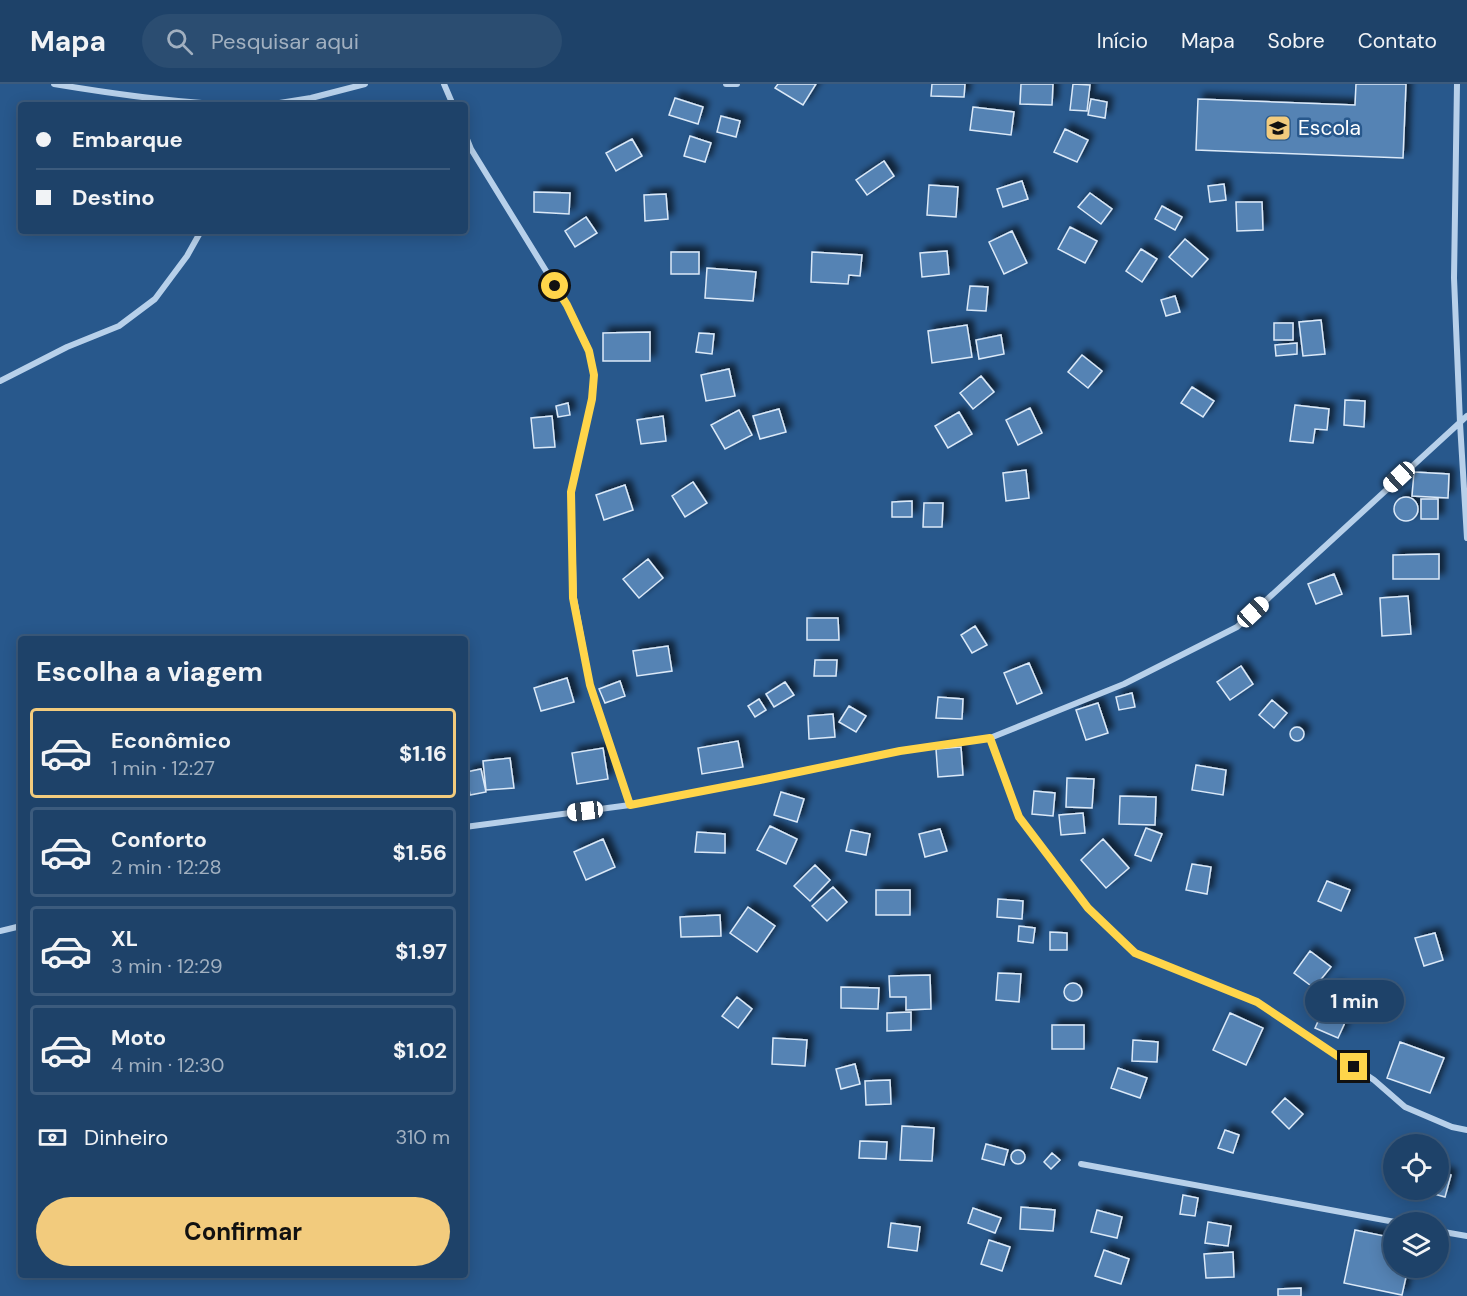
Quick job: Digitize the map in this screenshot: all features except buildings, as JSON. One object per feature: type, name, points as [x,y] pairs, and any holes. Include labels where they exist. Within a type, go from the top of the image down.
[{"type":"street","points":[[54,84],[192,102]]},
{"type":"street","points":[[285,102],[365,84]]},
{"type":"street","points":[[444,84],[452,102]]},
{"type":"street","points":[[726,84],[737,84]]},
{"type":"street","points":[[1457,84],[1454,278],[1467,538]]},
{"type":"street","points":[[305,102],[310,98]]},
{"type":"street","points":[[468,141],[567,305],[589,351],[594,375],[592,399],[571,492],[573,598],[590,685],[630,805]]},
{"type":"street","points":[[0,381],[67,347],[119,326],[155,298],[187,256],[199,234]]},
{"type":"street","points":[[468,827],[630,805],[900,751],[990,738],[1124,684],[1237,627],[1467,416]]},
{"type":"street","points":[[990,738],[1019,817],[1088,908],[1135,953],[1257,1002],[1374,1080],[1405,1107],[1452,1127],[1467,1130]]},
{"type":"street","points":[[0,931],[18,927]]},
{"type":"street","points":[[1081,1164],[1383,1220]]},
{"type":"street","points":[[1449,1233],[1467,1236]]},
{"type":"place","name":"Escola","points":[[1278,128]]},
{"type":"route","points":[[555,286],[567,305],[589,351],[594,375],[592,399],[571,492],[573,598],[590,685],[630,805],[900,751],[990,738],[1019,817],[1088,908],[1135,953],[1257,1002],[1354,1067]]}]
